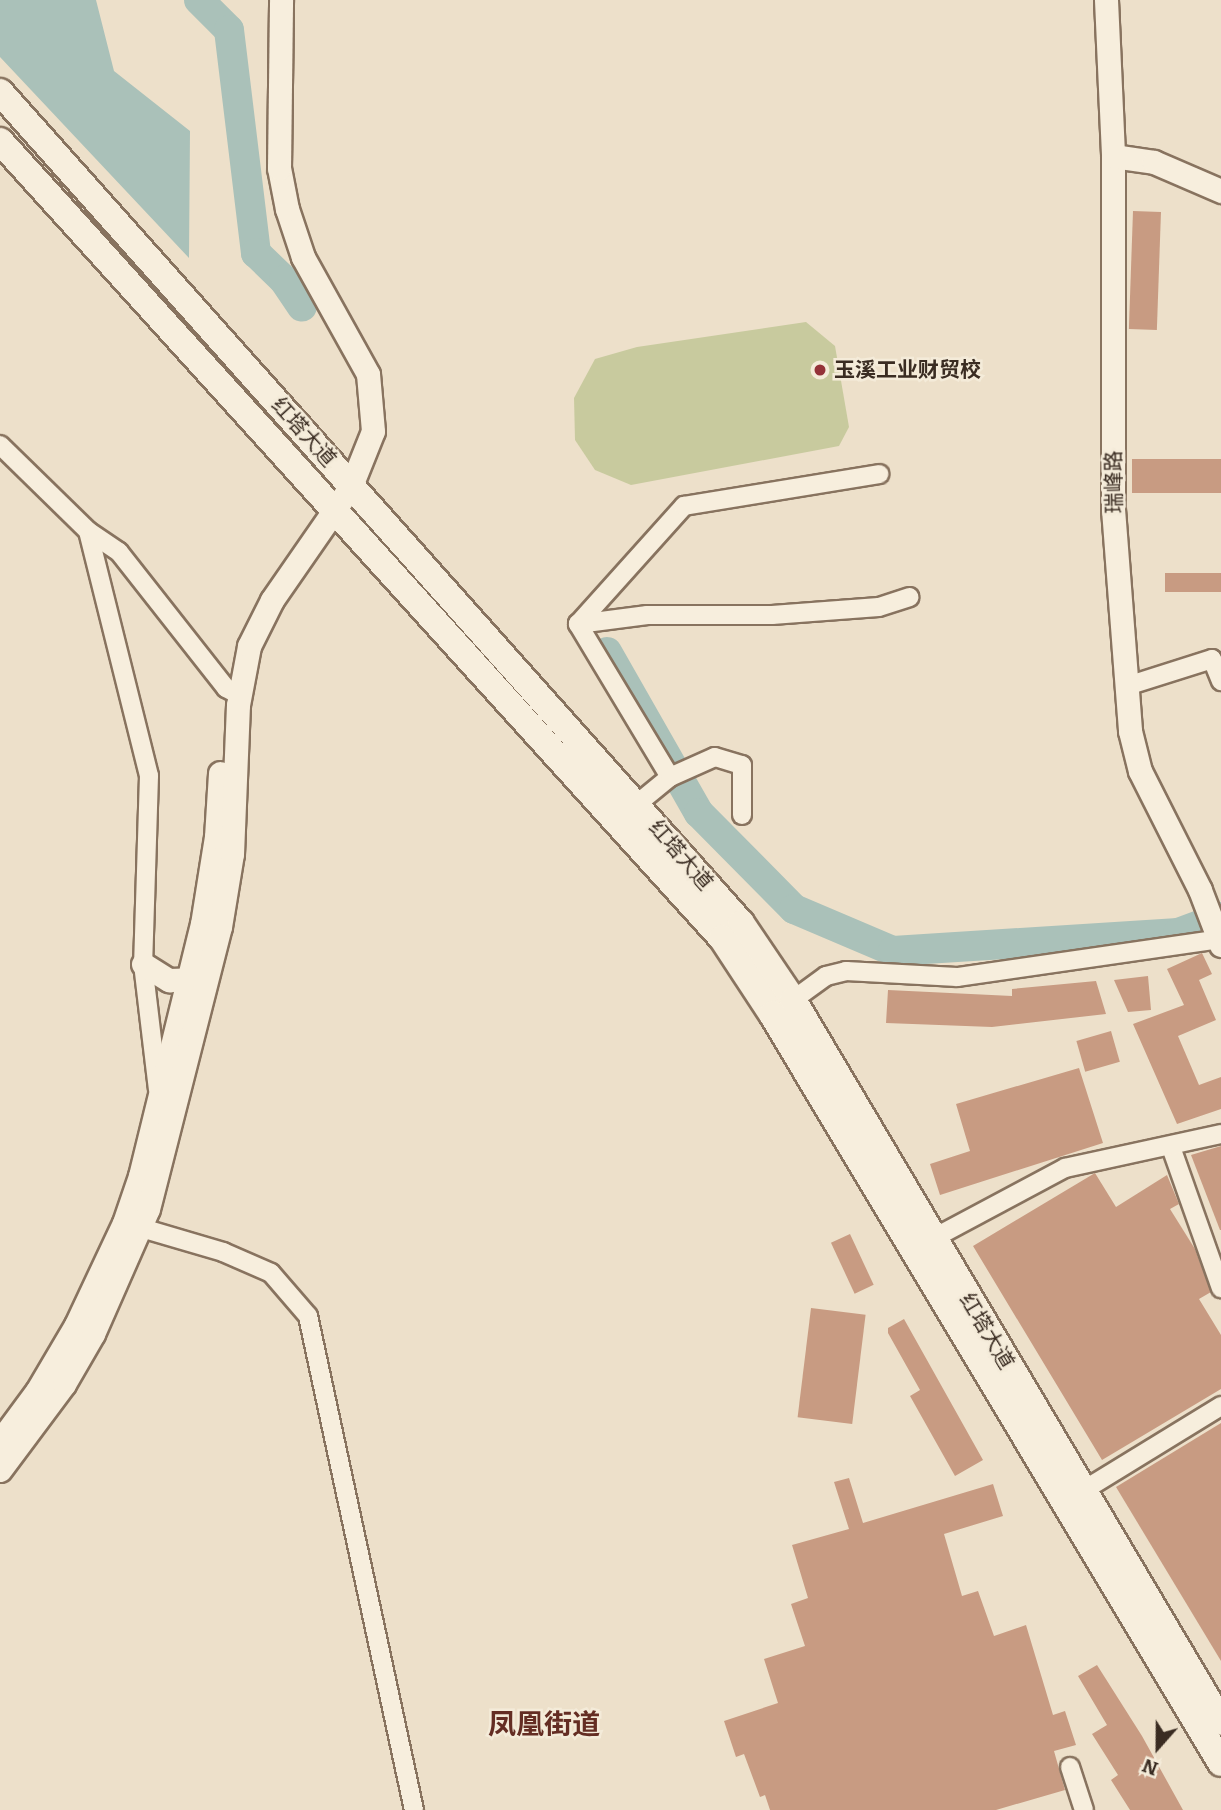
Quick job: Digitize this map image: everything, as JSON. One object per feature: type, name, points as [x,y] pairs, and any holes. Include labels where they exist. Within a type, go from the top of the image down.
[{"type":"main road","name":"红塔大道","points":[[0,92],[637,804],[740,923],[793,1000],[932,1239],[1217,1707]]},
{"type":"main road","name":"红塔大道","points":[[0,141],[330,510],[722,937],[772,1014],[1221,1763]]},
{"type":"street","points":[[0,1471],[64,1384],[93,1334],[132,1225],[200,978],[240,632],[256,601],[307,526],[330,510],[351,486],[373,431],[373,403],[368,374],[303,257],[287,209],[279,167],[281,0]]},
{"type":"street","name":"瑞峰路","points":[[1106,0],[1113,156],[1113,509],[1127,686],[1140,771],[1217,935]]},
{"type":"street","points":[[1113,156],[1154,162],[1221,191]]},
{"type":"street","points":[[0,445],[88,531],[119,552],[233,691]]},
{"type":"street","points":[[578,624],[684,506],[879,474]]},
{"type":"street","points":[[88,531],[149,776],[143,964],[159,1096]]},
{"type":"street","points":[[578,624],[647,615],[772,615],[879,607],[909,597]]},
{"type":"street","points":[[578,624],[671,776]]},
{"type":"street","points":[[1127,686],[1212,659],[1221,681]]},
{"type":"street","points":[[637,804],[671,776],[715,757],[743,765],[742,815]]},
{"type":"street","points":[[793,1000],[826,976],[846,971],[957,977],[1217,935]]},
{"type":"street","points":[[143,964],[169,980],[200,978]]},
{"type":"street","points":[[0,1441],[37,1391],[132,1225],[159,1096],[200,978]]},
{"type":"street","points":[[932,1239],[1065,1168],[1221,1134]]},
{"type":"street","points":[[1171,1147],[1221,1288]]},
{"type":"street","points":[[132,1225],[223,1252],[271,1273],[308,1316],[414,1810]]},
{"type":"street","points":[[1084,1490],[1221,1406]]},
{"type":"street","points":[[1070,1766],[1084,1810]]},
{"type":"green space","points":[[806,322],[835,346],[849,427],[839,446],[631,485],[595,470],[575,440],[574,398],[595,359],[637,347]]},
{"type":"water","points":[[0,0],[96,0],[114,71],[190,131],[189,258],[0,57]]},
{"type":"building","points":[[1133,211],[1161,212],[1157,330],[1129,329]]},
{"type":"building","points":[[1132,459],[1221,459],[1221,493],[1132,493]]},
{"type":"building","points":[[1165,573],[1221,573],[1221,592],[1165,592]]},
{"type":"building","points":[[1202,953],[1212,974],[1199,980],[1216,1020],[1178,1036],[1199,1085],[1221,1077],[1221,1109],[1177,1124],[1133,1024],[1184,1005],[1167,969]]},
{"type":"building","points":[[1148,976],[1151,1010],[1128,1012],[1114,980]]},
{"type":"building","points":[[1096,981],[1106,1014],[992,1027],[886,1023],[888,990],[1012,996],[1012,989]]},
{"type":"building","points":[[1111,1031],[1120,1062],[1085,1072],[1076,1041]]},
{"type":"building","points":[[1079,1068],[1103,1143],[940,1195],[930,1164],[970,1151],[956,1104]]},
{"type":"building","points":[[1221,1146],[1221,1230],[1220,1230],[1191,1155]]},
{"type":"building","points":[[1095,1173],[1116,1207],[1167,1175],[1179,1204],[1170,1209],[1195,1249],[1211,1292],[1199,1299],[1221,1335],[1221,1389],[1102,1460],[973,1246]]},
{"type":"building","points":[[850,1234],[874,1285],[855,1294],[831,1243]]},
{"type":"building","points":[[811,1308],[866,1315],[852,1424],[798,1417]]},
{"type":"building","points":[[904,1319],[983,1460],[955,1476],[910,1396],[920,1390],[888,1333],[888,1328]]},
{"type":"building","points":[[1221,1423],[1221,1661],[1116,1487]]},
{"type":"building","points":[[849,1478],[863,1523],[993,1484],[1003,1516],[944,1534],[962,1596],[978,1591],[994,1636],[1026,1625],[1053,1715],[1065,1711],[1076,1745],[1054,1751],[1065,1790],[996,1810],[770,1810],[765,1795],[760,1797],[744,1754],[736,1757],[724,1721],[778,1703],[764,1659],[805,1646],[791,1604],[808,1598],[792,1545],[849,1529],[834,1482]]},
{"type":"building","points":[[1097,1665],[1142,1736],[1183,1810],[1130,1810],[1111,1780],[1118,1775],[1092,1734],[1107,1725],[1078,1676]]},
{"type":"waterway","points":[[199,0],[229,30],[256,253],[284,280],[302,307]]},
{"type":"waterway","points":[[607,652],[699,813],[794,909],[893,951],[1178,933],[1221,917]]},
{"type":"place","name":"玉溪工业财贸校","points":[[820,370]]},
{"type":"district","name":"凤凰街道","points":[[544,1725]]}]
